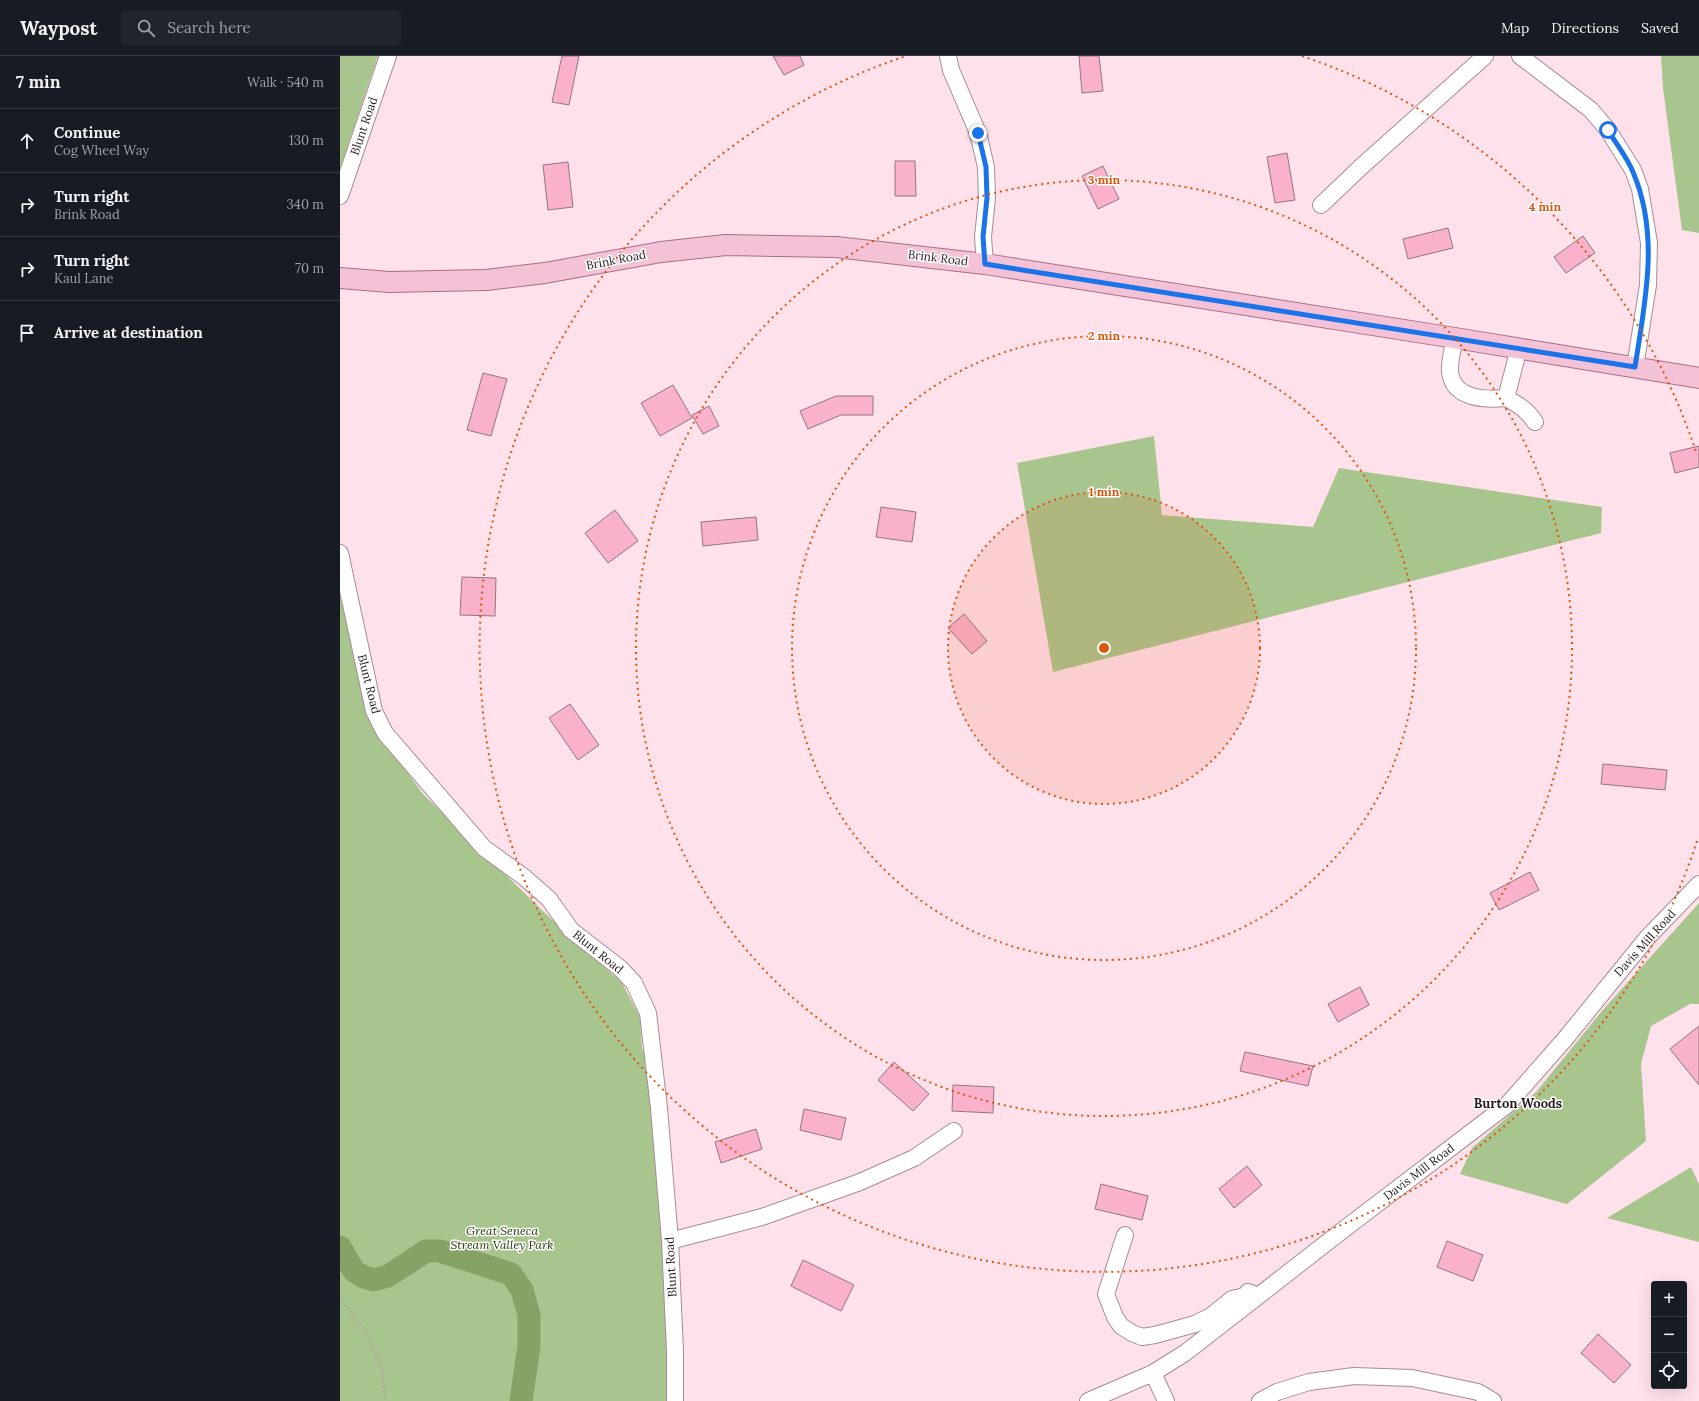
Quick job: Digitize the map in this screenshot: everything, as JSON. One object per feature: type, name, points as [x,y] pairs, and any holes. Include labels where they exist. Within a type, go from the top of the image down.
[{"type":"main road","name":"Brink Road","points":[[340,278],[389,282],[486,280],[546,273],[660,252],[726,245],[836,246],[985,264],[1519,348],[1699,378]]},
{"type":"street","name":"Blunt Road","points":[[340,196],[388,56]]},
{"type":"street","points":[[948,56],[951,70],[978,133],[986,167],[987,198],[983,237],[985,264]]},
{"type":"street","points":[[1321,205],[1362,166],[1485,56]]},
{"type":"street","points":[[1520,56],[1591,110],[1608,130],[1633,170],[1641,194],[1646,220],[1649,249],[1648,285],[1635,367]]},
{"type":"street","points":[[1456,338],[1450,372],[1453,383],[1459,390],[1478,398],[1490,400],[1506,398],[1520,405],[1529,412],[1535,422]]},
{"type":"street","points":[[1506,398],[1519,348]]},
{"type":"street","name":"Blunt Road","points":[[340,553],[374,711],[385,733],[484,848],[524,877],[549,899],[571,930],[620,968],[634,983],[648,1013],[659,1108],[670,1241],[675,1350],[675,1401]]},
{"type":"street","name":"Davis Mill Road","points":[[1088,1401],[1153,1373],[1185,1353],[1254,1298],[1507,1104],[1565,1039],[1647,938],[1699,884]]},
{"type":"street","points":[[670,1241],[762,1217],[860,1182],[914,1158],[954,1131]]},
{"type":"street","points":[[1125,1235],[1106,1294],[1115,1317],[1122,1326],[1132,1333],[1142,1337],[1175,1330],[1195,1324],[1211,1316],[1232,1300],[1245,1296],[1248,1292],[1251,1293],[1254,1298]]},
{"type":"street","points":[[1153,1373],[1166,1401]]},
{"type":"street","points":[[1260,1401],[1277,1392],[1309,1382],[1354,1376],[1412,1378],[1478,1392],[1493,1401]]},
{"type":"path","points":[[340,1299],[344,1302],[369,1336],[382,1371],[386,1401]]},
{"type":"green space","points":[[340,56],[378,56],[340,169]]},
{"type":"green space","points":[[1661,56],[1699,56],[1699,233],[1682,230],[1663,88]]},
{"type":"green space","points":[[1154,436],[1162,515],[1313,527],[1339,468],[1602,507],[1601,533],[1053,672],[1017,463]]},
{"type":"green space","name":"Great Seneca Stream Valley Park","points":[[340,585],[369,720],[423,794],[545,913],[622,983],[640,1017],[642,1049],[648,1056],[660,1161],[670,1401],[340,1401]]},
{"type":"green space","points":[[1699,903],[1699,1004],[1690,1004],[1651,1026],[1641,1064],[1646,1141],[1567,1204],[1460,1174],[1472,1148],[1537,1091],[1601,1012]]},
{"type":"green space","points":[[1691,1167],[1699,1184],[1699,1242],[1607,1218]]},
{"type":"building","points":[[562,56],[579,56],[569,105],[552,102]]},
{"type":"building","points":[[773,56],[800,56],[804,65],[784,75]]},
{"type":"building","points":[[1079,56],[1099,56],[1103,91],[1082,93]]},
{"type":"building","points":[[1287,153],[1295,200],[1275,203],[1267,157]]},
{"type":"building","points":[[895,161],[915,161],[916,196],[895,196]]},
{"type":"building","points":[[568,162],[573,207],[548,210],[543,165]]},
{"type":"building","points":[[1103,166],[1119,199],[1098,209],[1082,176]]},
{"type":"building","points":[[1448,228],[1453,248],[1408,259],[1403,239]]},
{"type":"building","points":[[1583,236],[1595,253],[1566,273],[1554,257]]},
{"type":"building","points":[[483,373],[507,379],[491,436],[467,430]]},
{"type":"building","points":[[673,385],[692,418],[660,436],[641,403]]},
{"type":"building","points":[[836,396],[873,396],[873,415],[841,415],[808,429],[800,411]]},
{"type":"building","points":[[709,406],[719,426],[703,434],[692,415]]},
{"type":"building","points":[[1699,446],[1699,467],[1675,473],[1670,453]]},
{"type":"building","points":[[881,507],[916,512],[912,542],[876,537]]},
{"type":"building","points":[[615,510],[638,541],[608,563],[585,533]]},
{"type":"building","points":[[756,517],[758,540],[703,546],[701,522]]},
{"type":"building","points":[[462,577],[496,578],[495,616],[460,615]]},
{"type":"building","points":[[964,614],[987,641],[972,654],[948,628]]},
{"type":"building","points":[[570,704],[599,745],[578,760],[549,718]]},
{"type":"building","points":[[1603,764],[1667,770],[1665,790],[1601,784]]},
{"type":"building","points":[[1530,872],[1539,890],[1499,910],[1490,893]]},
{"type":"building","points":[[1360,987],[1369,1005],[1338,1022],[1328,1004]]},
{"type":"building","points":[[1699,1026],[1699,1085],[1670,1049]]},
{"type":"building","points":[[1245,1052],[1313,1066],[1308,1086],[1240,1071]]},
{"type":"building","points":[[894,1062],[929,1094],[913,1111],[878,1080]]},
{"type":"building","points":[[953,1085],[994,1087],[993,1113],[952,1111]]},
{"type":"building","points":[[804,1109],[846,1118],[841,1140],[800,1130]]},
{"type":"building","points":[[756,1129],[762,1149],[721,1163],[715,1142]]},
{"type":"building","points":[[1247,1166],[1262,1185],[1234,1208],[1219,1189]]},
{"type":"building","points":[[1101,1184],[1148,1196],[1142,1220],[1095,1209]]},
{"type":"building","points":[[1447,1241],[1483,1255],[1473,1281],[1437,1267]]},
{"type":"building","points":[[803,1260],[854,1285],[841,1311],[791,1286]]},
{"type":"building","points":[[1598,1334],[1631,1365],[1614,1383],[1581,1353]]},
{"type":"waterway","points":[[340,1247],[354,1271],[364,1277],[374,1280],[388,1276],[426,1251],[440,1251],[511,1274],[522,1290],[529,1315],[529,1346],[521,1401]]},
{"type":"district","name":"Burton Woods","points":[[1518,1103]]},
{"type":"route","points":[[978,133],[986,167],[987,198],[983,237],[985,264],[1214,299],[1635,367],[1648,285],[1649,242],[1640,189],[1633,170],[1608,130]]}]
